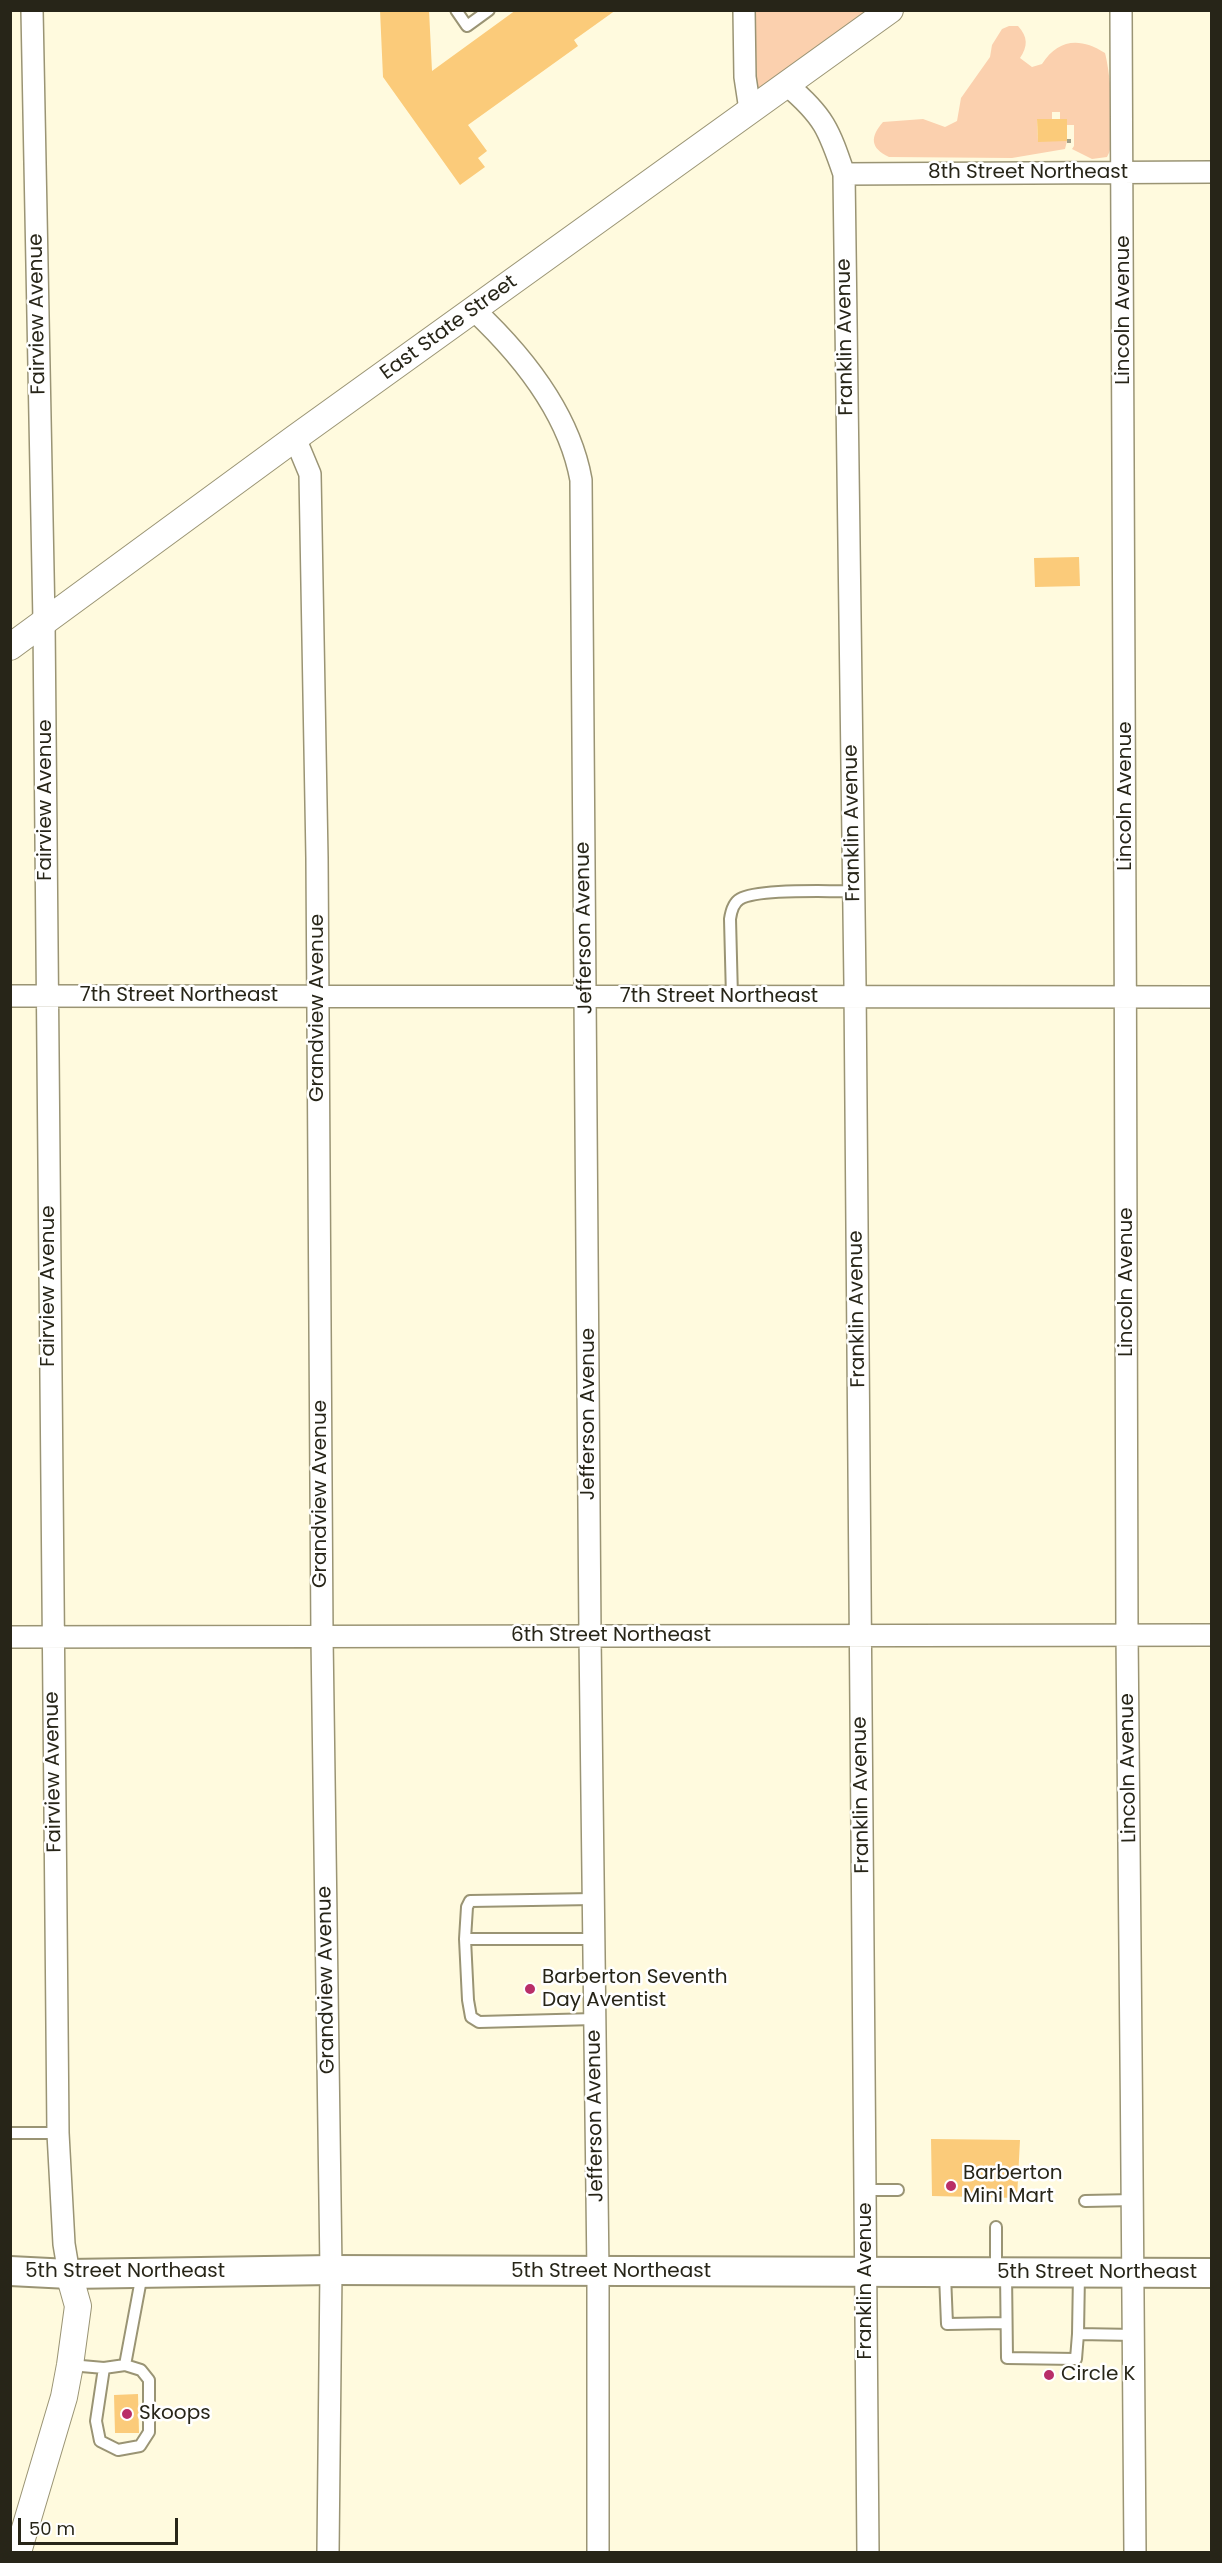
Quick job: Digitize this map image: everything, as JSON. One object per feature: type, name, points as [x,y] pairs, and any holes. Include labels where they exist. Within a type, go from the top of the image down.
[{"type":"main road","name":"5th Street Northeast","points":[[10,2271],[69,2274],[331,2270],[598,2273],[867,2271],[1212,2273]]},
{"type":"street","name":"Fairview Avenue","points":[[18,2553],[64,2397],[78,2306],[64,2244],[57,2133],[44,622],[32,10]]},
{"type":"street","points":[[744,10],[745,76],[750,110]]},
{"type":"street","name":"East State Street","points":[[10,647],[295,438],[890,10]]},
{"type":"street","name":"Lincoln Avenue","points":[[1121,10],[1127,997],[1127,1636],[1135,2273],[1135,2553]]},
{"type":"street","name":"Franklin Avenue","points":[[787,85],[819,114],[831,135],[844,174],[854,891],[867,2271],[867,2553]]},
{"type":"street","name":"8th Street Northeast","points":[[844,174],[1212,172]]},
{"type":"street","name":"Jefferson Avenue","points":[[474,310],[503,337],[561,418],[573,444],[581,480],[590,1636],[598,2273],[598,2553]]},
{"type":"street","name":"Grandview Avenue","points":[[295,438],[310,474],[317,858],[322,1637],[331,2270],[328,2553]]},
{"type":"street","name":"7th Street Northeast","points":[[10,996],[1212,997]]},
{"type":"street","name":"6th Street Northeast","points":[[10,1637],[1212,1635]]},
{"type":"lane","points":[[456,10],[467,26],[489,10]]},
{"type":"lane","points":[[732,997],[730,919],[731,910],[739,899],[759,894],[854,891]]},
{"type":"lane","points":[[593,1899],[470,1901],[467,1907],[465,1939],[468,2000],[471,2017],[479,2022],[595,2019]]},
{"type":"lane","points":[[465,1939],[594,1939]]},
{"type":"lane","points":[[10,2133],[57,2133]]},
{"type":"lane","points":[[866,2190],[898,2190]]},
{"type":"lane","points":[[1085,2200],[1134,2200]]},
{"type":"lane","points":[[996,2227],[1007,2358],[1076,2359],[1079,2273]]},
{"type":"lane","points":[[945,2272],[947,2324],[1005,2323]]},
{"type":"lane","points":[[125,2365],[142,2273]]},
{"type":"lane","points":[[1078,2334],[1135,2335]]},
{"type":"lane","points":[[70,2365],[104,2368],[125,2365],[141,2370],[149,2380],[149,2432],[140,2446],[118,2450],[100,2440],[96,2421],[104,2368]]},
{"type":"shaded area","points":[[744,11],[875,11],[750,110]]},
{"type":"shaded area","points":[[1018,26],[1024,34],[1026,46],[1020,58],[1032,67],[1042,64],[1055,49],[1070,43],[1087,44],[1105,53],[1113,123],[1107,157],[1092,159],[1072,149],[1074,125],[1067,125],[1060,119],[1060,112],[1052,112],[1052,119],[1037,120],[1038,141],[1067,141],[1065,149],[1012,158],[889,157],[878,150],[874,137],[883,122],[923,119],[945,127],[957,121],[961,98],[990,57],[992,45],[1002,29]]},
{"type":"building","points":[[380,10],[429,10],[432,71],[516,10],[616,10],[574,40],[578,46],[468,125],[487,151],[478,158],[485,167],[460,185],[383,77]]},
{"type":"building","points":[[1037,119],[1067,119],[1067,141],[1038,142]]},
{"type":"building","points":[[1079,557],[1080,586],[1035,587],[1034,558]]},
{"type":"building","points":[[931,2139],[1020,2140],[1017,2198],[932,2196]]},
{"type":"building","name":"Skoops","points":[[138,2394],[139,2433],[115,2433],[114,2395]]},
{"type":"place","name":"Barberton Seventh Day Aventist","points":[[530,1989]]},
{"type":"place","name":"Barberton Mini Mart","points":[[951,2186]]},
{"type":"place","name":"Circle K","points":[[1049,2375]]},
{"type":"place","name":"Skoops","points":[[127,2414]]}]
